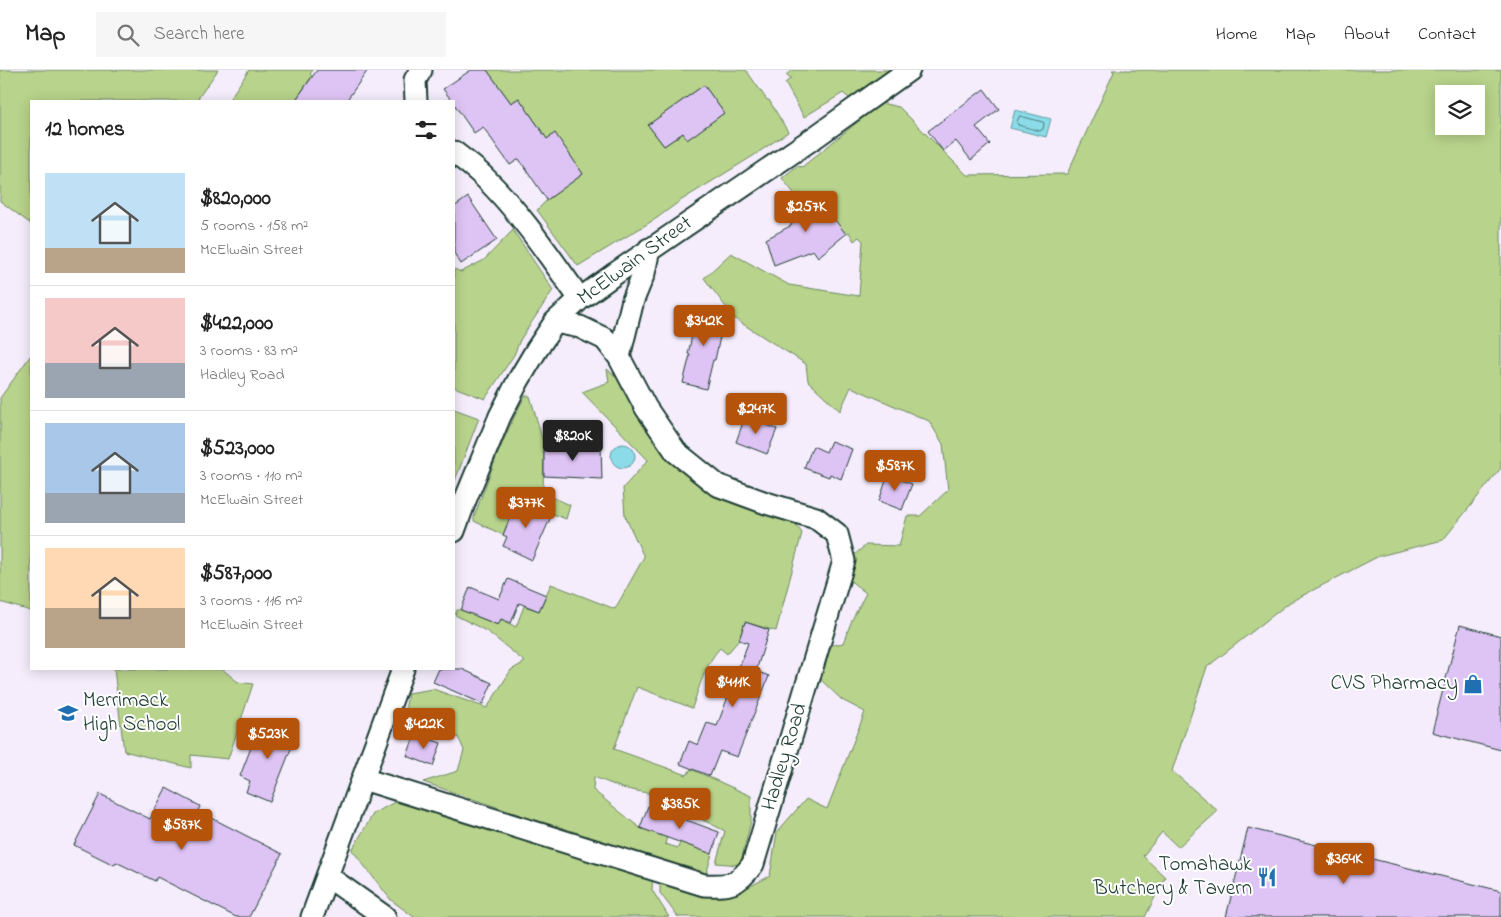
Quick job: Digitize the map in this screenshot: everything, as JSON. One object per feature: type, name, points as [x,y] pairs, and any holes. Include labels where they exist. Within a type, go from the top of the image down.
[{"type":"street","points":[[416,100],[415,80],[421,70]]},
{"type":"street","name":"McElwain Street","points":[[455,528],[500,416],[522,373],[555,322],[580,299],[909,70]]},
{"type":"street","points":[[455,153],[483,175],[506,200],[580,299]]},
{"type":"street","points":[[618,357],[633,300],[644,273],[650,250]]},
{"type":"street","name":"Hadley Road","points":[[363,779],[704,885],[720,886],[732,884],[744,877],[752,864],[844,561],[837,534],[816,518],[766,503],[717,485],[676,452],[646,408],[618,357],[605,339],[580,327],[555,322]]},
{"type":"street","points":[[312,917],[403,670]]},
{"type":"street","points":[[327,876],[385,917]]},
{"type":"green space","points":[[0,70],[218,70],[197,100],[30,100],[30,223],[0,201]]},
{"type":"green space","points":[[249,70],[313,70],[310,74],[312,76],[296,100],[229,100]]},
{"type":"green space","points":[[487,70],[746,70],[767,100],[769,100],[788,132],[680,201],[657,218],[578,266],[537,210],[547,200],[583,174],[555,134],[547,139],[519,98],[511,103]],"holes":[[[704,85],[724,113],[688,139],[683,133],[664,146],[648,125]]]},
{"type":"green space","points":[[793,70],[907,70],[858,106],[843,93],[804,117],[785,83],[791,78],[786,75]]},
{"type":"green space","points":[[1112,70],[1501,70],[1501,468],[1443,540],[1379,556],[1290,602],[1207,667],[1172,771],[1218,811],[1178,847],[1162,832],[1143,856],[1165,877],[1145,917],[678,917],[660,893],[660,881],[731,896],[770,876],[777,832],[806,799],[827,809],[865,712],[842,700],[821,680],[828,646],[843,643],[866,593],[848,579],[854,555],[866,545],[899,546],[907,516],[920,516],[948,490],[943,444],[929,421],[851,387],[840,411],[808,381],[806,364],[735,319],[704,278],[731,253],[789,285],[859,296],[863,241],[859,237],[854,241],[849,232],[845,235],[817,196],[804,206],[782,178],[797,166],[802,167],[881,103],[899,107],[967,175],[1067,174],[1114,72]]},
{"type":"green space","points":[[513,230],[553,290],[520,340],[514,355],[485,399],[455,387],[455,269],[461,272],[484,260]]},
{"type":"green space","points":[[30,356],[30,611],[0,602],[0,398]]},
{"type":"green space","points":[[607,369],[627,385],[673,458],[791,518],[802,533],[776,631],[745,622],[739,640],[727,654],[720,648],[710,661],[692,708],[637,687],[614,749],[687,775],[691,769],[751,796],[751,821],[740,865],[716,863],[725,831],[689,813],[683,800],[622,788],[594,777],[593,790],[640,828],[667,837],[665,844],[678,848],[680,842],[712,854],[705,878],[423,782],[458,771],[464,750],[458,737],[404,717],[408,693],[433,689],[487,708],[511,670],[525,662],[488,632],[455,615],[457,610],[498,625],[501,619],[516,627],[524,606],[539,611],[551,584],[615,609],[644,557],[625,516],[623,488],[648,460],[582,392],[609,382]]},
{"type":"green space","points":[[525,396],[530,396],[544,445],[543,493],[570,505],[566,519],[517,500],[503,535],[474,521],[474,517],[504,440]]},
{"type":"green space","points":[[455,409],[479,418],[455,480]]},
{"type":"green space","points":[[114,670],[223,670],[238,682],[253,684],[228,759],[191,755],[191,768],[124,751]]},
{"type":"green space","points":[[409,794],[653,869],[652,890],[669,917],[414,917],[391,900],[352,850],[373,814]]},
{"type":"water","points":[[1015,110],[1051,119],[1046,137],[1010,128]]},
{"type":"water","points":[[623,444],[632,447],[635,456],[632,465],[623,468],[614,465],[611,456],[614,447]]},
{"type":"building","points":[[317,70],[368,70],[347,100],[296,100]]},
{"type":"building","points":[[471,70],[487,70],[511,103],[519,98],[547,139],[555,133],[583,174],[547,200],[519,159],[510,165],[483,127],[474,133],[455,105],[455,100],[451,100],[443,89]]},
{"type":"building","points":[[704,85],[724,113],[687,140],[683,133],[664,146],[648,125]]},
{"type":"building","points":[[984,89],[999,109],[976,127],[990,144],[971,160],[956,141],[943,151],[928,131]]},
{"type":"building","points":[[816,196],[846,234],[818,257],[813,250],[774,265],[766,239],[792,225],[787,218]]},
{"type":"building","points":[[468,197],[497,240],[461,264],[455,255],[455,206]]},
{"type":"building","points":[[698,308],[725,314],[715,360],[713,360],[706,389],[683,383]]},
{"type":"building","points":[[745,417],[777,429],[767,454],[736,442]]},
{"type":"building","points":[[831,441],[852,449],[841,479],[830,474],[829,477],[804,468],[813,446],[826,452]]},
{"type":"building","points":[[544,445],[601,447],[602,479],[544,476]]},
{"type":"building","points":[[888,475],[912,484],[902,510],[879,501]]},
{"type":"building","points":[[517,500],[552,514],[532,560],[503,546],[507,537],[503,535]]},
{"type":"building","points":[[508,579],[546,595],[539,611],[519,603],[511,623],[501,619],[498,625],[461,610],[470,587],[499,599]]},
{"type":"building","points":[[745,622],[769,630],[756,671],[769,676],[737,757],[720,751],[710,776],[680,764],[689,741],[698,745],[707,723],[717,726],[748,643],[739,640]]},
{"type":"building","name":"CVS Pharmacy","points":[[1460,625],[1501,636],[1501,750],[1432,732]]},
{"type":"building","points":[[462,669],[492,683],[483,704],[433,682],[439,670]]},
{"type":"building","points":[[272,721],[298,731],[270,802],[246,792],[250,781],[240,776],[259,727],[268,731]]},
{"type":"building","points":[[415,734],[441,743],[433,766],[407,756]]},
{"type":"building","points":[[166,788],[200,806],[198,811],[282,854],[249,917],[236,917],[157,877],[155,881],[116,862],[114,865],[74,845],[100,794],[150,819]]},
{"type":"building","points":[[648,806],[719,832],[712,854],[640,828]]},
{"type":"building","points":[[1248,828],[1501,891],[1501,917],[1226,917]]},
{"type":"place","name":"CVS Pharmacy","points":[[1473,684]]},
{"type":"place","name":"Merrimack High School","points":[[68,713]]},
{"type":"place","name":"Tomahawk Butchery & Tavern","points":[[1267,877]]}]
